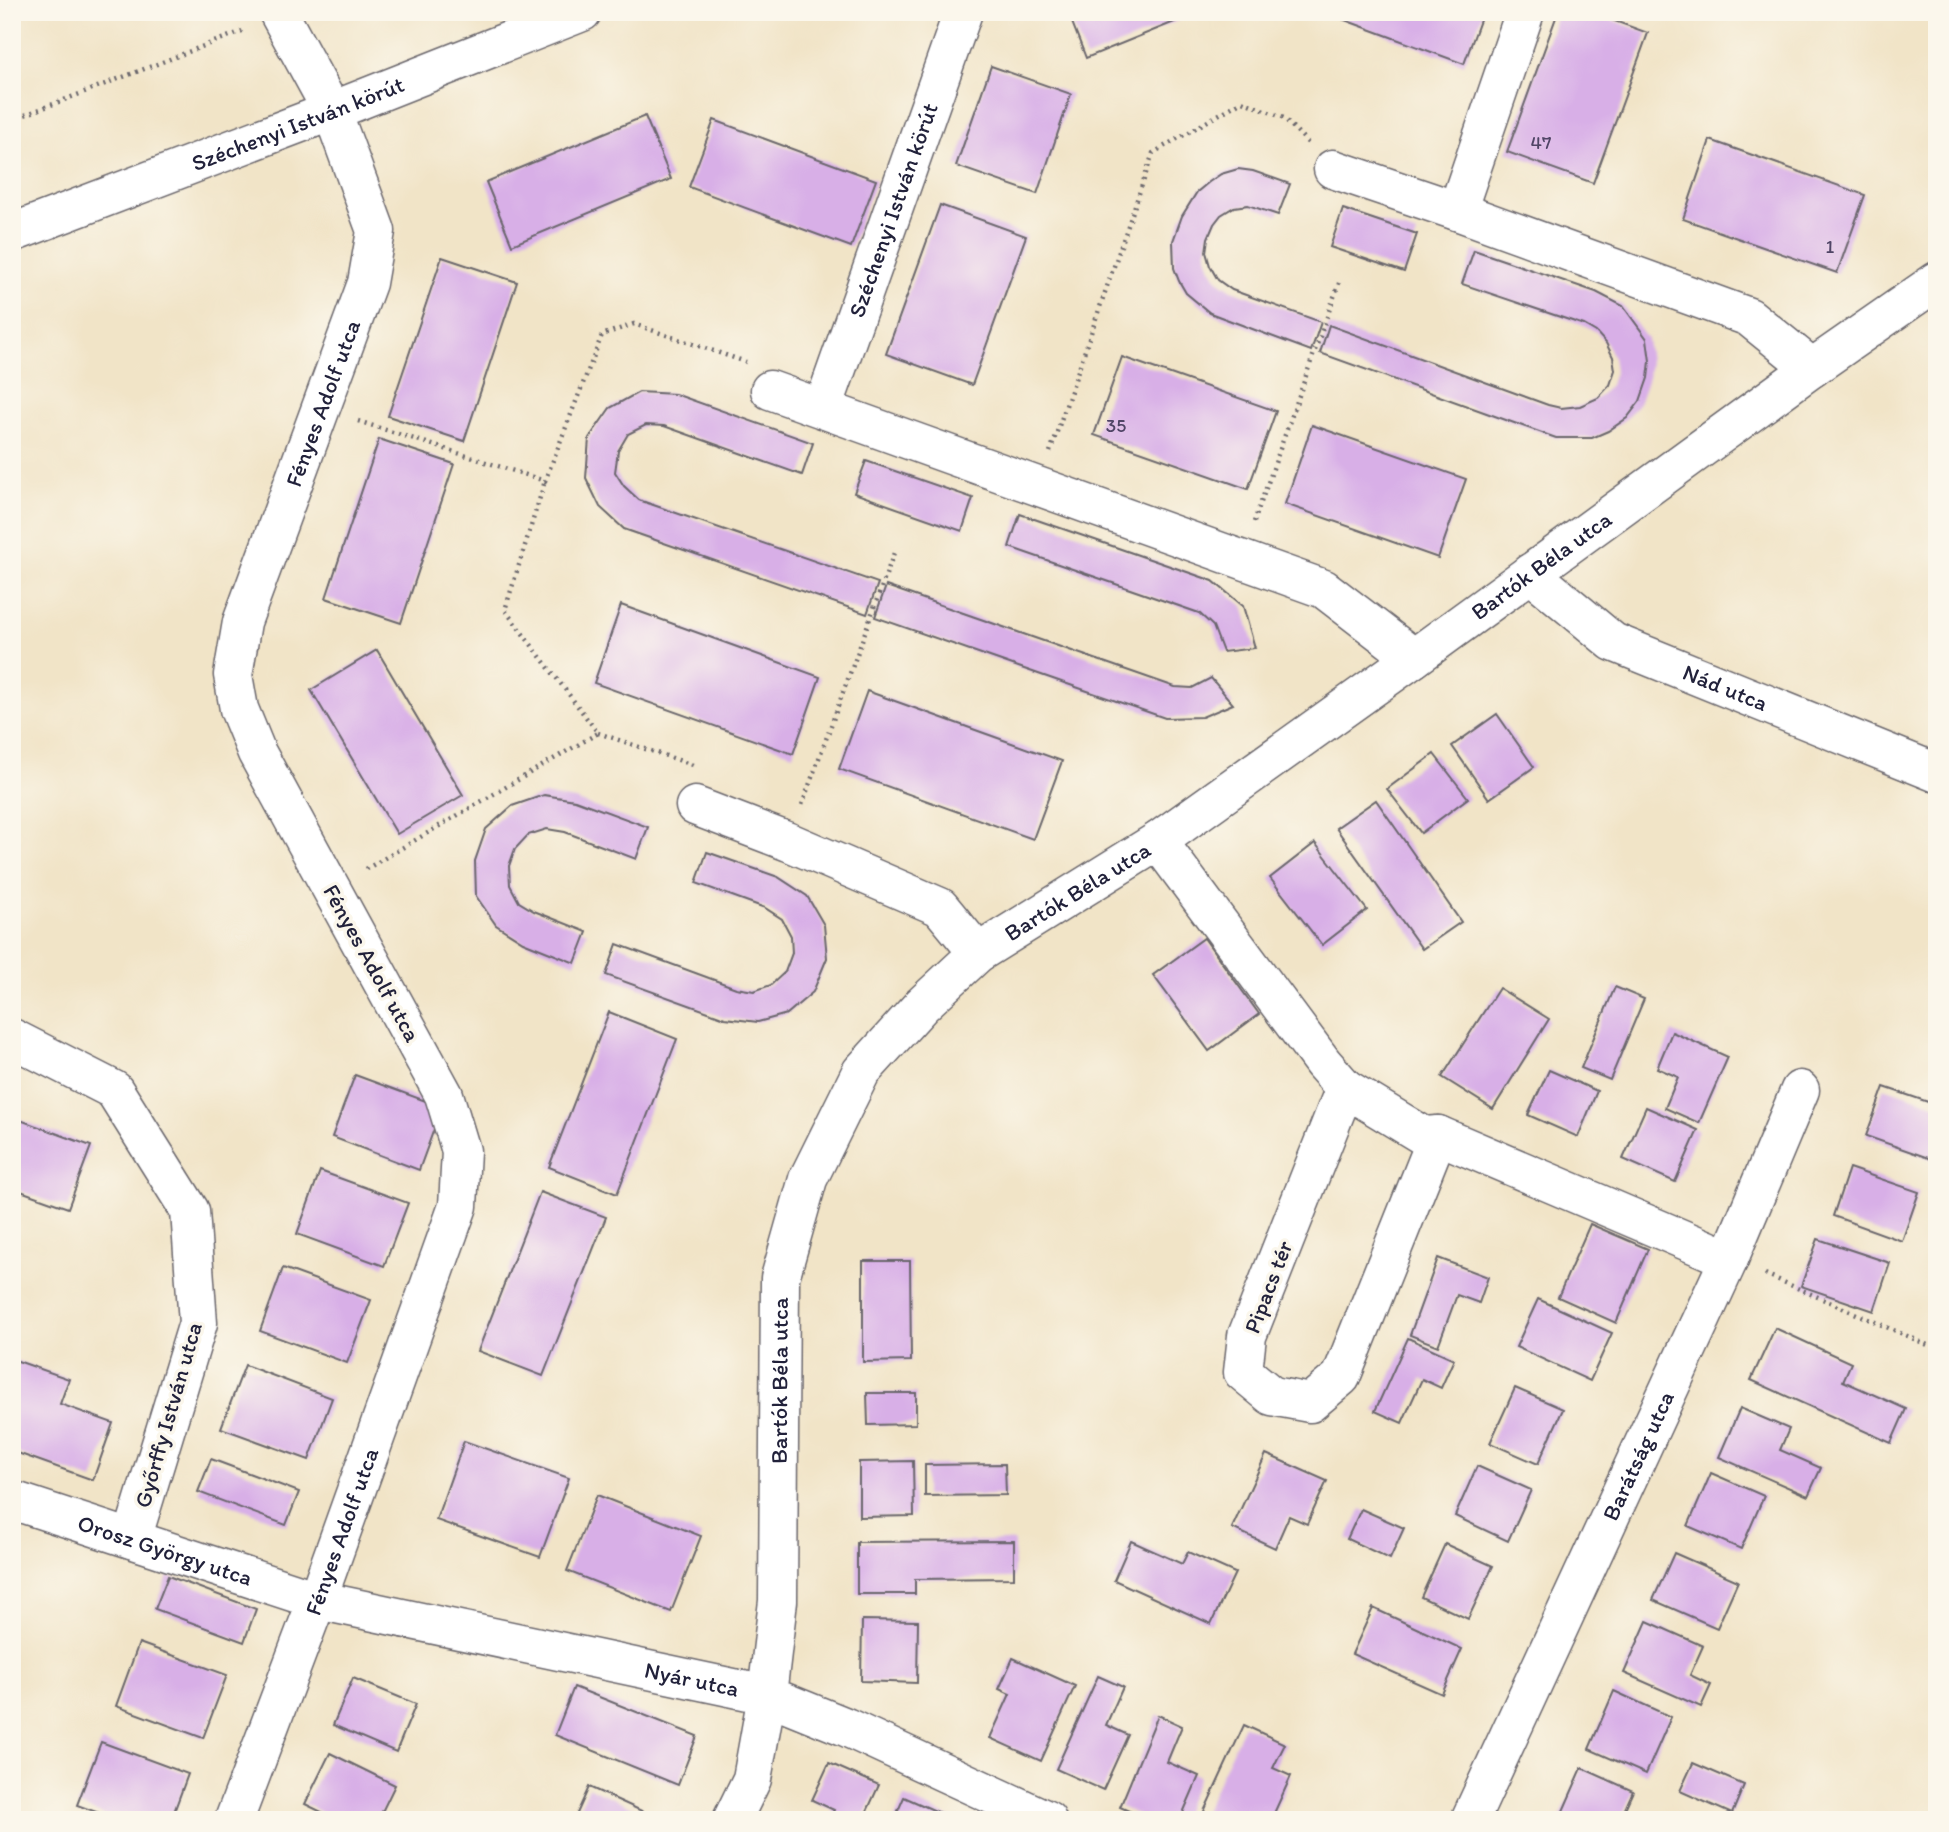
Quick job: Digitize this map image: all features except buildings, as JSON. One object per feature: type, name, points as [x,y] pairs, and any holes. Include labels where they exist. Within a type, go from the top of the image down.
[{"type":"street","name":"Széchenyi István körút","points":[[12,233],[582,12]]},
{"type":"street","name":"Széchenyi István körút","points":[[822,408],[963,12]]},
{"type":"street","points":[[1457,211],[1525,12]]},
{"type":"street","name":"Fényes Adolf utca","points":[[234,1820],[317,1600],[458,1206],[461,1151],[444,1095],[257,753],[239,709],[233,675],[242,622],[367,283],[376,231],[332,111],[279,15]]},
{"type":"street","points":[[1333,169],[1749,317],[1812,368]]},
{"type":"street","name":"Bartók Béla utca","points":[[732,1820],[752,1779],[767,1695],[778,1601],[780,1278],[808,1179],[861,1072],[922,1005],[978,953],[1158,841],[1414,659],[1812,368],[1937,281]]},
{"type":"street","points":[[770,390],[1324,589],[1414,659]]},
{"type":"street","name":"Nád utca","points":[[1530,573],[1613,642],[1937,773]]},
{"type":"street","points":[[695,806],[789,842],[940,907],[978,953]]},
{"type":"street","points":[[1158,841],[1323,1063],[1345,1088],[1424,1136],[1438,1135],[1729,1259]]},
{"type":"street","name":"Győrffy István utca","points":[[12,1038],[114,1090],[190,1211],[198,1323],[132,1539]]},
{"type":"street","name":"Pipacs tér","points":[[1345,1088],[1247,1336],[1244,1372],[1272,1395],[1310,1403],[1341,1377],[1438,1135]]},
{"type":"street","name":"Barátság utca","points":[[1470,1820],[1729,1259],[1800,1090]]},
{"type":"street","name":"Orosz György utca","points":[[12,1500],[317,1600]]},
{"type":"street","name":"Nyár utca","points":[[317,1600],[767,1695],[846,1727],[1047,1820]]},
{"type":"path","points":[[12,120],[279,15]]},
{"type":"path","points":[[1038,485],[1153,153],[1242,102],[1284,118],[1333,169]]},
{"type":"path","points":[[1241,559],[1339,283]]},
{"type":"path","points":[[332,889],[598,733],[505,610],[545,481],[602,335],[634,324],[766,368],[770,390]]},
{"type":"path","points":[[320,409],[545,481]]},
{"type":"path","points":[[789,842],[895,550]]},
{"type":"path","points":[[1729,1259],[1937,1349]]}]
